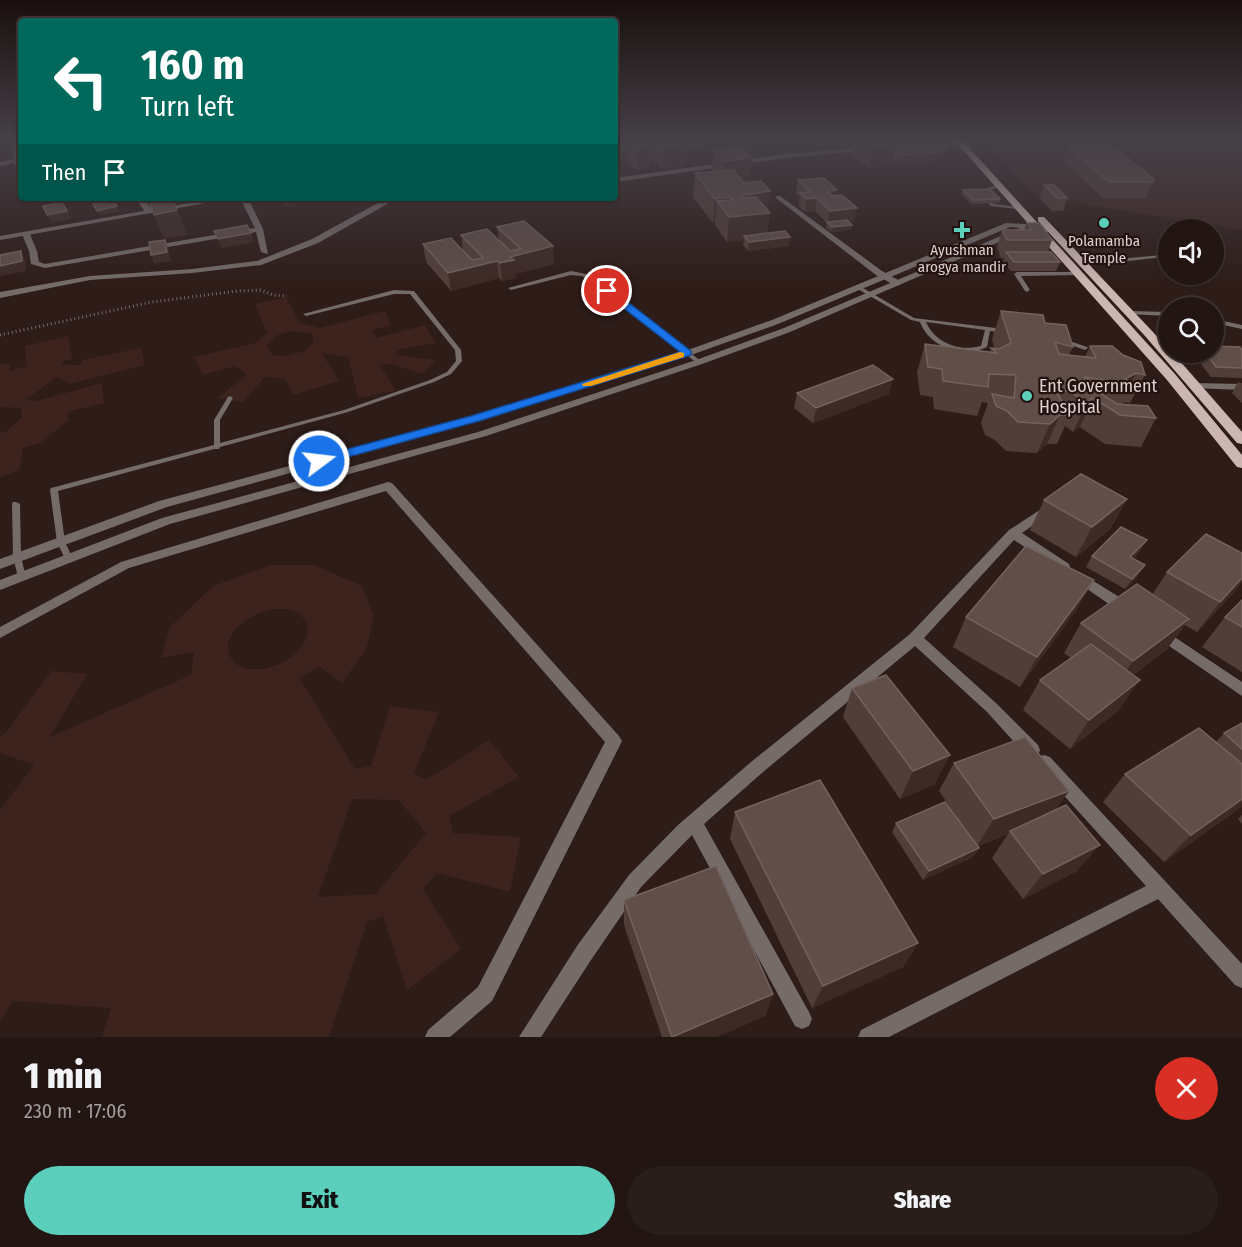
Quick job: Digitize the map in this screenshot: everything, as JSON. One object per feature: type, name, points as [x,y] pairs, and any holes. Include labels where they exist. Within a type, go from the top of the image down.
[{"type":"main road","points":[[999,188],[1017,208],[1084,264],[1242,440]]},
{"type":"main road","points":[[1006,188],[1043,228],[1077,274],[1171,377],[1242,464]]},
{"type":"street","points":[[778,196],[897,283]]},
{"type":"street","points":[[141,201],[149,211]]},
{"type":"street","points":[[0,238],[211,201]]},
{"type":"street","points":[[245,201],[259,229],[265,252]]},
{"type":"street","points":[[0,295],[90,278],[192,271],[258,263],[315,241],[385,201]]},
{"type":"street","points":[[0,564],[163,504],[475,419],[688,353],[775,322],[858,287],[970,246],[1021,230],[1043,228]]},
{"type":"street","points":[[26,234],[33,251],[35,264],[45,266],[259,229]]},
{"type":"street","points":[[0,585],[166,520],[482,434],[699,362],[870,295],[970,246]]},
{"type":"street","points":[[1195,386],[1242,387]]},
{"type":"street","points":[[0,633],[125,565],[388,486],[614,741],[485,994],[435,1037]]},
{"type":"street","points":[[529,1037],[635,881],[694,822],[915,638],[1013,533],[1055,503]]},
{"type":"street","points":[[1013,533],[1242,690]]},
{"type":"street","points":[[915,638],[992,708],[1242,978]]},
{"type":"street","points":[[694,822],[801,1019]]},
{"type":"street","points":[[868,1037],[1158,889]]},
{"type":"lane","points":[[989,188],[980,191],[993,205],[1017,208]]},
{"type":"lane","points":[[1084,264],[1158,256]]},
{"type":"lane","points":[[511,288],[571,273],[584,275],[699,362]]},
{"type":"lane","points":[[1027,290],[1017,274],[1077,274]]},
{"type":"lane","points":[[858,287],[900,313],[923,322],[1008,332]]},
{"type":"lane","points":[[69,559],[62,542],[54,490],[217,448],[346,411],[432,381],[449,373],[459,361],[458,350],[412,292],[394,292],[306,314]]},
{"type":"lane","points":[[1130,313],[1158,314]]},
{"type":"lane","points":[[923,322],[925,330],[938,342],[969,349],[984,347],[988,329]]},
{"type":"lane","points":[[1224,323],[1242,327]]},
{"type":"lane","points":[[1053,338],[1085,348]]},
{"type":"lane","points":[[217,448],[217,420],[230,398]]},
{"type":"lane","points":[[16,504],[17,557],[22,577]]},
{"type":"path","points":[[0,335],[152,302],[237,291],[261,290],[273,295],[287,296]]},
{"type":"shaded area","points":[[1030,188],[1242,188],[1242,230],[1224,227],[1224,219],[1174,219],[1070,202],[1063,211],[1049,198],[1039,198]]},
{"type":"shaded area","points":[[286,297],[300,323],[319,328],[385,311],[391,325],[373,330],[376,338],[425,325],[436,343],[397,350],[396,355],[436,360],[422,374],[392,364],[380,365],[396,391],[358,398],[348,357],[322,353],[339,381],[293,395],[285,379],[265,377],[243,402],[218,398],[247,374],[235,366],[203,375],[194,357],[255,343],[267,333],[255,304]],"holes":[[[292,331],[311,333],[314,342],[305,351],[285,356],[272,355],[267,346],[275,336]]]},
{"type":"shaded area","points":[[68,336],[72,359],[64,361],[62,365],[81,365],[82,360],[141,348],[145,365],[69,384],[57,377],[25,400],[36,401],[102,383],[104,403],[67,412],[69,420],[40,443],[23,448],[20,470],[0,477],[0,433],[7,431],[22,417],[21,408],[0,407],[0,365],[10,363],[10,371],[26,366],[25,346]]},
{"type":"shaded area","points":[[271,565],[314,565],[362,586],[374,617],[366,650],[342,683],[319,666],[300,679],[355,769],[371,766],[390,706],[439,712],[414,773],[426,780],[489,740],[519,777],[449,816],[453,833],[521,837],[510,892],[437,873],[423,889],[461,949],[407,990],[383,916],[367,922],[329,1037],[102,1037],[111,1008],[13,1001],[0,1020],[0,810],[34,765],[0,753],[0,736],[5,734],[51,671],[87,674],[50,737],[191,675],[194,652],[161,658],[170,627],[213,586]],"holes":[[[273,609],[287,609],[299,613],[306,621],[308,632],[304,644],[294,655],[280,664],[264,669],[248,669],[236,664],[229,655],[228,644],[233,632],[244,621]],[[352,799],[399,800],[426,833],[376,894],[318,897]]]},
{"type":"building","points":[[707,188],[768,188],[770,191],[740,196],[742,198],[756,197],[770,213],[729,217],[717,201],[732,200],[730,197],[715,199]]},
{"type":"building","points":[[806,188],[835,188],[837,190],[828,191],[832,196],[842,195],[857,208],[830,211],[817,198],[806,199],[800,193],[810,192]]},
{"type":"building","points":[[1047,188],[1057,188],[1067,198],[1057,198]]},
{"type":"building","points":[[990,189],[1000,199],[973,200],[963,190]]},
{"type":"building","points":[[114,201],[117,206],[97,211],[93,204]]},
{"type":"building","points":[[149,201],[173,201],[177,210],[154,215]]},
{"type":"building","points":[[62,202],[67,211],[47,215],[43,206]]},
{"type":"building","points":[[847,220],[852,225],[832,227],[827,222]]},
{"type":"building","points":[[524,221],[553,246],[510,257],[514,260],[500,263],[497,261],[448,273],[423,244],[451,238],[472,260],[483,258],[461,235],[487,229],[510,251],[521,249],[497,227]]},
{"type":"building","points":[[1027,223],[1039,223],[1052,240],[1007,240],[1002,230],[1032,230]]},
{"type":"building","points":[[247,225],[251,233],[218,239],[214,231]]},
{"type":"building","points":[[785,231],[790,237],[749,242],[744,236]]},
{"type":"building","points":[[165,240],[167,252],[151,255],[149,242]]},
{"type":"building","points":[[21,251],[22,261],[0,266],[0,255]]},
{"type":"building","points":[[1006,252],[1051,252],[1060,262],[1014,262]]},
{"type":"building","points":[[1001,311],[1043,315],[1045,323],[1066,325],[1073,347],[1055,342],[1059,354],[1096,358],[1090,346],[1112,346],[1123,355],[1141,362],[1145,375],[1136,373],[1125,379],[1133,384],[1084,377],[1105,390],[1102,394],[1117,404],[1148,406],[1156,418],[1120,415],[1093,398],[1087,403],[1069,391],[1056,391],[1070,415],[1060,415],[1050,424],[1018,422],[1007,411],[996,406],[992,394],[1014,398],[1016,375],[989,374],[988,387],[943,381],[942,369],[928,367],[925,344],[997,353],[991,348],[999,349],[1011,343]]},
{"type":"building","points":[[1224,346],[1240,347],[1242,368],[1216,367],[1213,363],[1224,363]]},
{"type":"building","points":[[873,365],[893,379],[816,408],[797,393]]},
{"type":"building","points":[[1081,474],[1127,499],[1092,527],[1044,500]]},
{"type":"building","points":[[1121,527],[1147,540],[1130,557],[1145,565],[1132,579],[1092,556]]},
{"type":"building","points":[[1206,534],[1242,553],[1242,578],[1220,602],[1167,572]]},
{"type":"building","points":[[1026,546],[1094,580],[1037,657],[966,617]]},
{"type":"building","points":[[1137,584],[1189,619],[1133,661],[1081,623]]},
{"type":"building","points":[[1242,600],[1242,627],[1225,617]]},
{"type":"building","points":[[1091,644],[1140,680],[1089,720],[1040,680]]},
{"type":"building","points":[[886,675],[950,755],[913,771],[852,688]]},
{"type":"building","points":[[1242,723],[1242,749],[1224,733]]},
{"type":"building","points":[[1199,728],[1242,764],[1242,799],[1191,835],[1125,774]]},
{"type":"building","points":[[1025,737],[1069,791],[994,819],[954,763]]},
{"type":"building","points":[[820,780],[918,943],[823,986],[735,812]]},
{"type":"building","points":[[945,802],[979,848],[929,871],[896,823]]},
{"type":"building","points":[[1066,805],[1100,845],[1043,874],[1010,831]]},
{"type":"building","points":[[716,866],[773,994],[672,1037],[624,900]]},
{"type":"slow traffic","points":[[587,384],[680,355]]},
{"type":"place","name":"Polamamba Temple","points":[[1104,223]]},
{"type":"place","name":"Ayushman arogya mandir","points":[[962,230]]},
{"type":"place","name":"Ent Government Hospital","points":[[1027,396]]},
{"type":"route","points":[[319,461],[475,419],[688,353],[607,291]]}]
